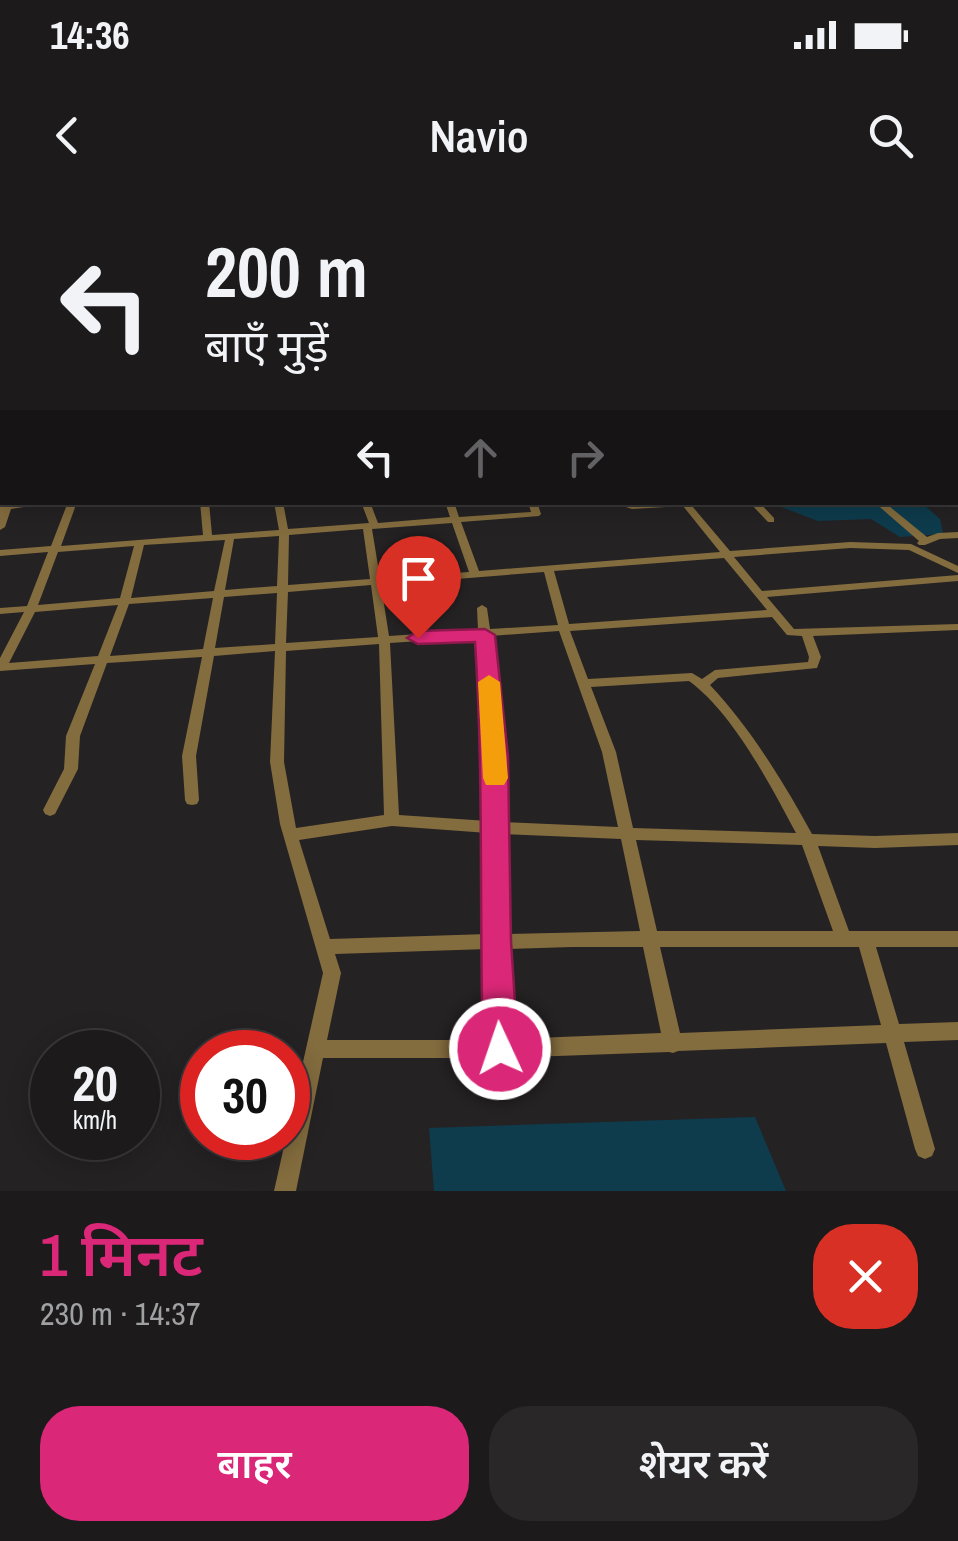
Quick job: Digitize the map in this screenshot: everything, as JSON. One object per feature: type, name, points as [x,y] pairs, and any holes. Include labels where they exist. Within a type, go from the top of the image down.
[{"type":"street","points":[[0,526],[3,508],[31,505]]},
{"type":"street","points":[[0,667],[31,609],[72,505]]},
{"type":"street","points":[[204,505],[208,538]]},
{"type":"street","points":[[279,505],[284,533],[277,762],[290,834],[332,973],[285,1191]]},
{"type":"street","points":[[366,505],[384,639],[392,820]]},
{"type":"street","points":[[449,505],[475,575]]},
{"type":"street","points":[[0,553],[536,514],[533,505]]},
{"type":"street","points":[[686,505],[791,633],[958,628]]},
{"type":"street","points":[[756,505],[771,520]]},
{"type":"street","points":[[882,505],[926,541]]},
{"type":"street","points":[[912,547],[958,535]]},
{"type":"street","points":[[192,800],[189,756],[230,536]]},
{"type":"street","points":[[50,810],[72,769],[73,736],[125,601],[140,543]]},
{"type":"street","points":[[0,611],[850,545],[912,547],[958,570]]},
{"type":"street","points":[[549,570],[564,626],[609,752],[673,1044]]},
{"type":"street","points":[[760,594],[958,578]]},
{"type":"street","points":[[482,608],[495,756],[500,1049]]},
{"type":"street","points":[[0,667],[775,613]]},
{"type":"street","points":[[705,683],[715,674],[813,666],[815,657],[806,632]]},
{"type":"street","points":[[583,683],[692,677],[705,683],[756,754],[807,840],[844,940]]},
{"type":"street","points":[[290,834],[392,820],[807,840],[958,838]]},
{"type":"street","points":[[324,946],[652,939],[958,939]]},
{"type":"street","points":[[866,940],[925,1148]]},
{"type":"street","points":[[316,1048],[500,1049],[958,1031]]},
{"type":"water","points":[[776,505],[924,505],[940,519],[943,534],[900,537],[871,519],[818,521]]},
{"type":"water","points":[[755,1117],[786,1191],[434,1191],[429,1128]]},
{"type":"slow traffic","points":[[489,682],[495,778]]},
{"type":"route","points":[[418,638],[485,635],[495,756],[500,1049]]}]
